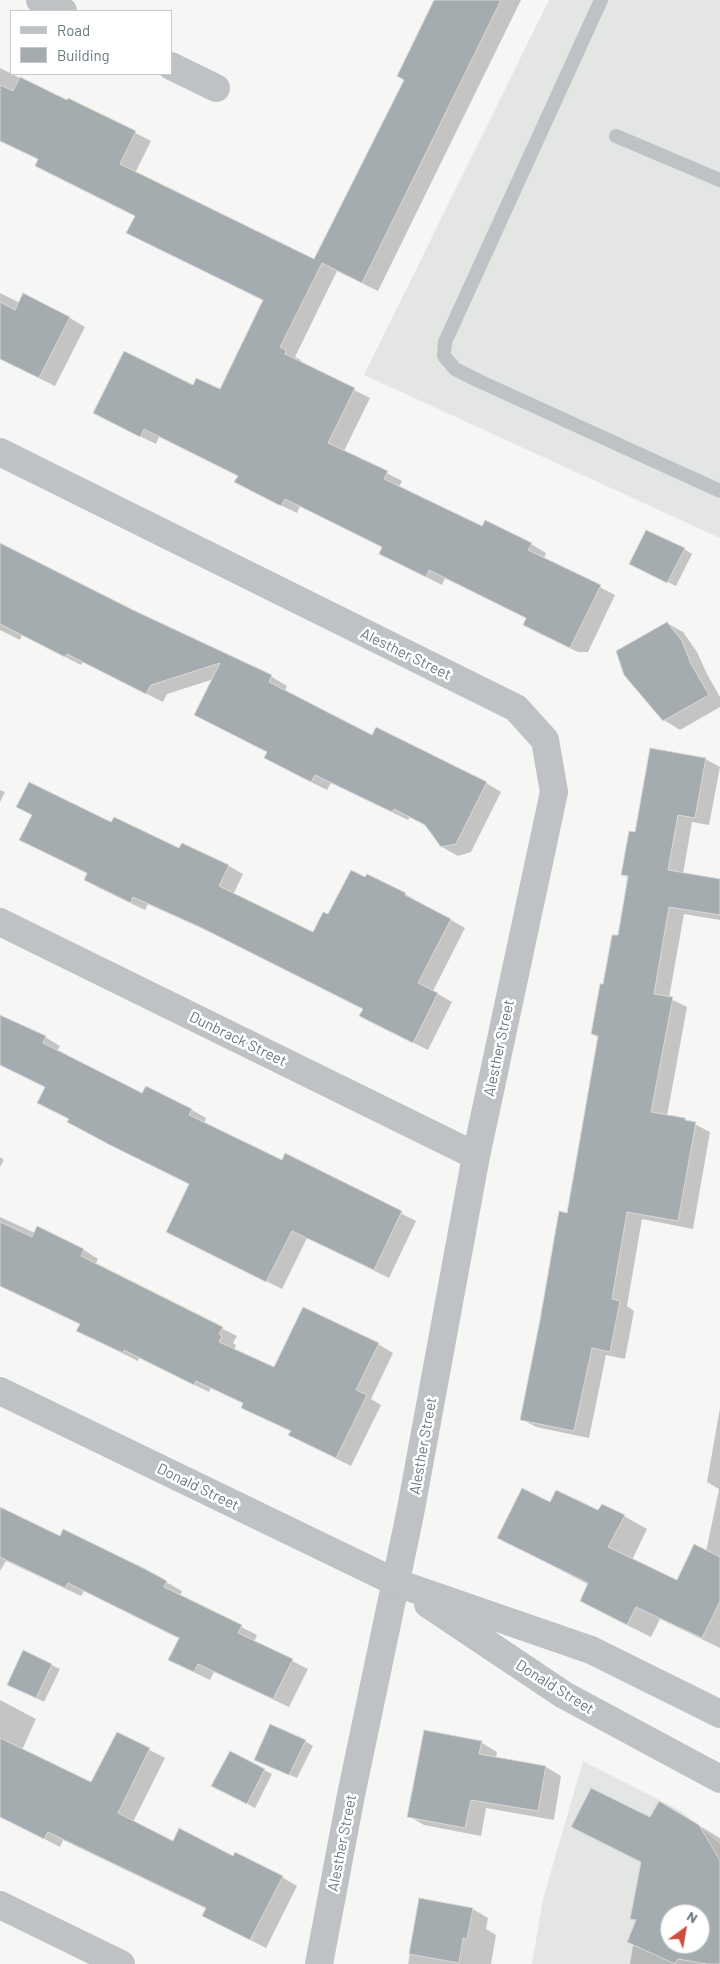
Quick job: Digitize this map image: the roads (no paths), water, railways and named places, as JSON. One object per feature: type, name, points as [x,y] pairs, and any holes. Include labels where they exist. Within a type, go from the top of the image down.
[{"type":"street","points":[[40,0],[61,10]]},
{"type":"street","points":[[172,66],[216,88]]},
{"type":"street","name":"Alesther Street","points":[[0,452],[516,708],[545,740],[554,792],[476,1156],[397,1583],[351,1795],[319,1964]]},
{"type":"street","name":"Dunbrack Street","points":[[0,922],[476,1156]]},
{"type":"street","name":"Donald Street","points":[[0,1391],[397,1583],[591,1650],[720,1714]]},
{"type":"street","name":"Donald Street","points":[[397,1583],[564,1695],[720,1779]]},
{"type":"street","points":[[0,1905],[121,1964]]},
{"type":"lane","points":[[601,0],[445,342],[444,356],[455,369],[479,382],[720,491]]},
{"type":"lane","points":[[616,136],[720,180]]}]
